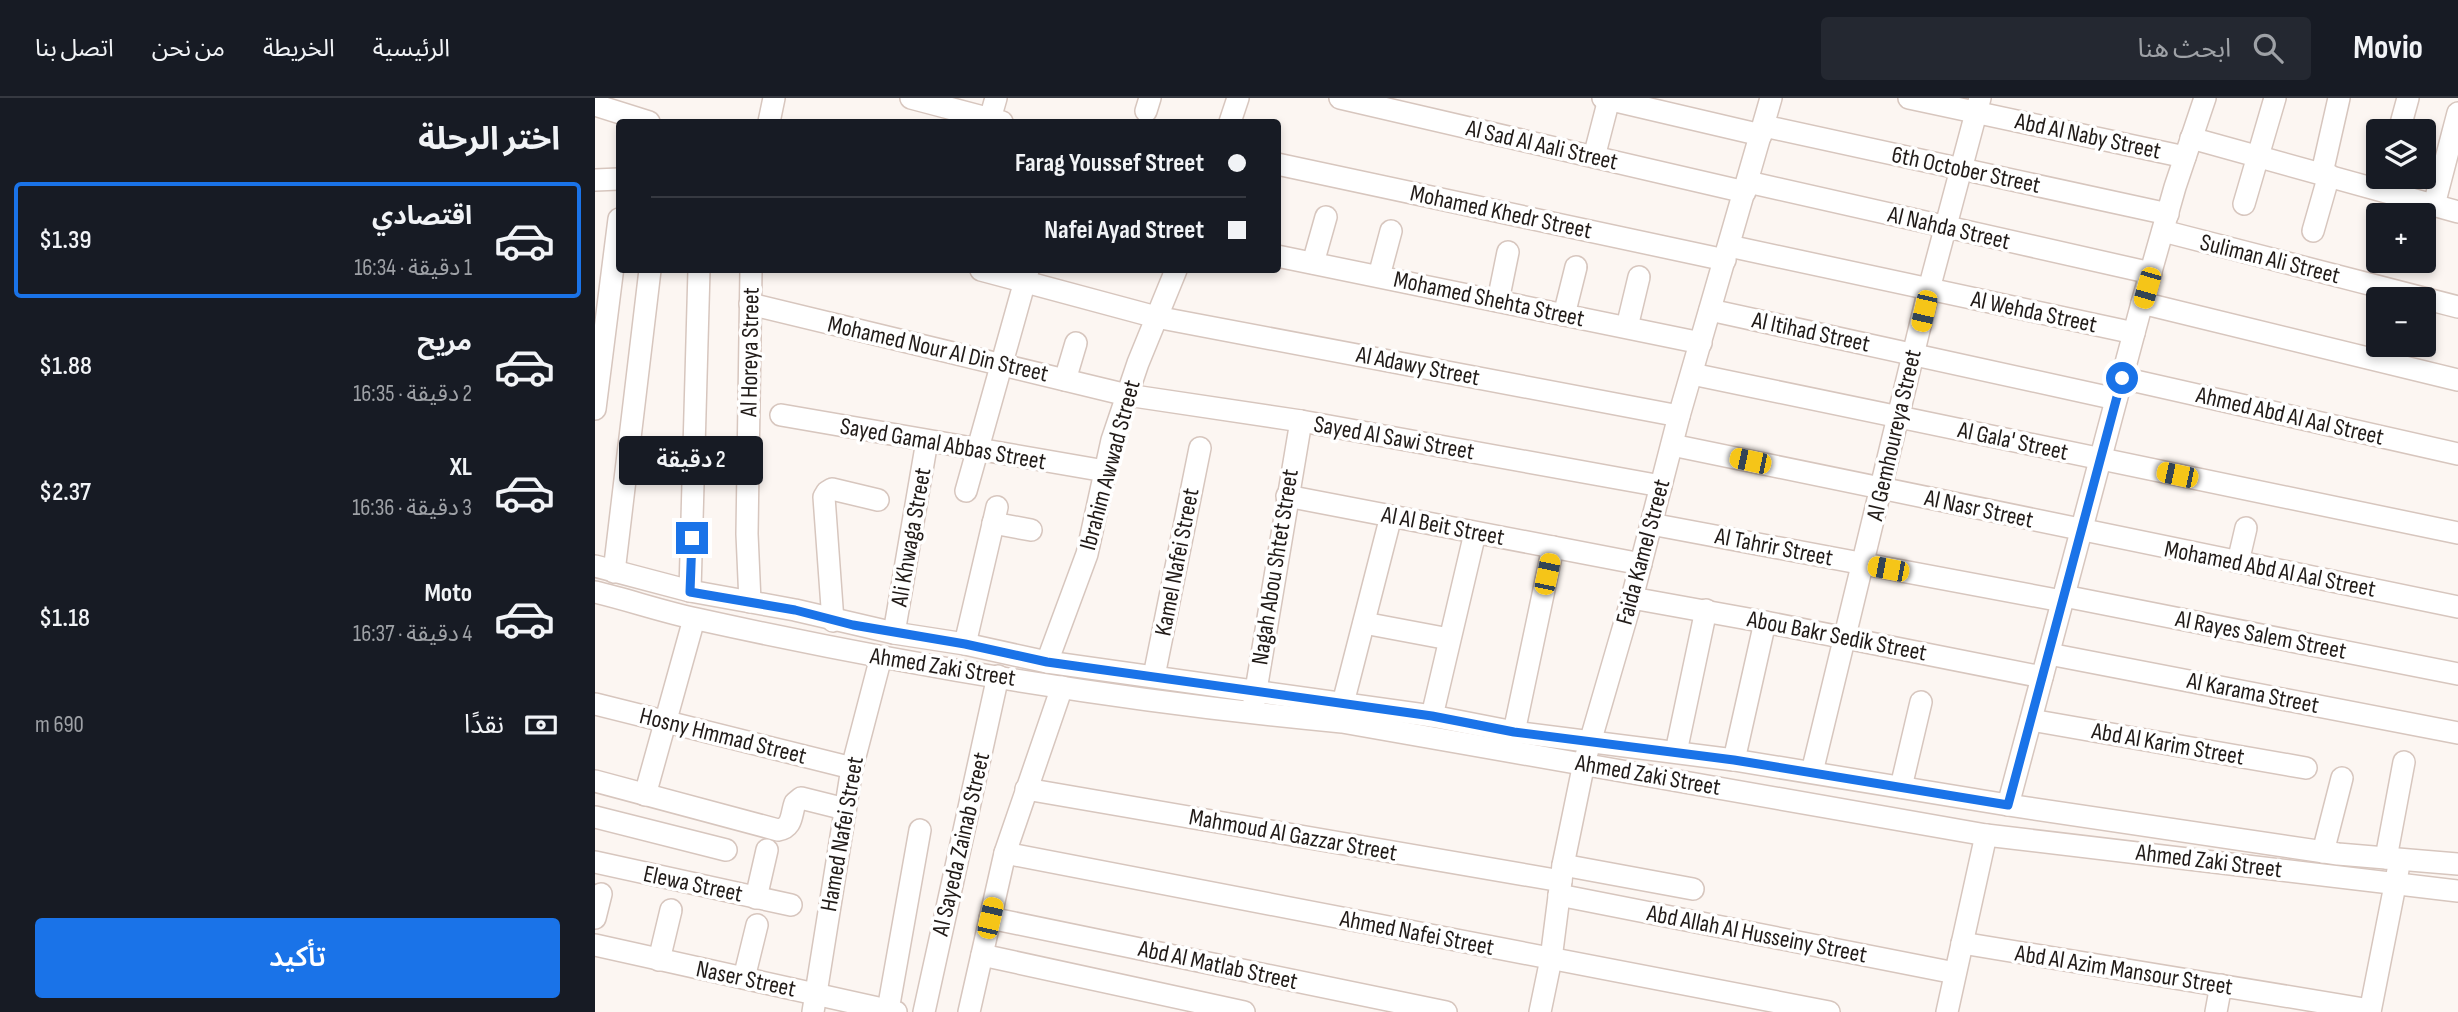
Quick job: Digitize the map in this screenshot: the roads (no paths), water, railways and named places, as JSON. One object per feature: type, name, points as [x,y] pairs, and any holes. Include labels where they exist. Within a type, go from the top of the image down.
[{"type":"street","points":[[770,119],[774,98]]},
{"type":"street","points":[[911,98],[989,119]]},
{"type":"street","points":[[996,98],[996,119]]},
{"type":"street","points":[[1231,119],[1238,98]]},
{"type":"street","name":"Al Sad Al Aali Street","points":[[1340,98],[1594,157],[1746,187]]},
{"type":"street","name":"Faida Kamel Street","points":[[1541,1012],[1561,880],[1584,763],[1632,598],[1679,416],[1772,98]]},
{"type":"street","name":"Abd Al Naby Street","points":[[1909,98],[1978,106],[2188,147],[2259,156],[2425,203]]},
{"type":"street","points":[[2008,805],[2142,303],[2203,98]]},
{"type":"street","points":[[2244,204],[2275,98]]},
{"type":"street","points":[[2313,232],[2339,98]]},
{"type":"street","points":[[2402,119],[2408,98]]},
{"type":"street","points":[[1594,157],[1606,99]]},
{"type":"street","name":"6th October Street","points":[[1606,99],[1961,169],[2165,223]]},
{"type":"street","points":[[595,105],[639,119]]},
{"type":"street","name":"Al Gemhoureya Street","points":[[1812,772],[1929,289],[1978,106]]},
{"type":"street","points":[[2435,203],[2458,113]]},
{"type":"street","name":"Mohamed Khedr Street","points":[[1281,165],[1727,253]]},
{"type":"street","points":[[595,180],[616,179]]},
{"type":"street","name":"Al Nahda Street","points":[[1746,187],[1945,227],[2151,273]]},
{"type":"street","name":"Abd Al Naby Street","points":[[2436,206],[2458,212]]},
{"type":"street","points":[[1313,263],[1326,217]]},
{"type":"street","name":"Suliman Ali Street","points":[[2165,223],[2458,307]]},
{"type":"street","points":[[1378,276],[1391,231]]},
{"type":"street","points":[[595,409],[616,243]]},
{"type":"street","points":[[1498,301],[1509,252]]},
{"type":"street","name":"Al Wehda Street","points":[[1727,253],[1929,289],[2134,333]]},
{"type":"street","name":"Mohamed Shehta Street","points":[[1281,257],[1701,342]]},
{"type":"street","points":[[1564,315],[1576,267]]},
{"type":"street","points":[[604,569],[650,273]]},
{"type":"street","points":[[690,592],[699,273]]},
{"type":"street","name":"Al Horeya Street","points":[[750,602],[747,534],[751,273]]},
{"type":"street","name":"Al Adawy Street","points":[[1009,273],[1027,275],[1156,317],[1679,416]]},
{"type":"street","name":"Ibrahim Awwad Street","points":[[1047,662],[1087,554],[1112,440],[1175,273]]},
{"type":"street","points":[[966,491],[1027,275]]},
{"type":"street","points":[[1627,327],[1639,277]]},
{"type":"street","points":[[2142,303],[2458,380]]},
{"type":"street","name":"Mohamed Nour Al Din Street","points":[[750,304],[1127,395]]},
{"type":"street","name":"Al Itihad Street","points":[[1710,310],[2116,399]]},
{"type":"street","points":[[1065,380],[1076,343]]},
{"type":"street","name":"Al Gala' Street","points":[[1692,374],[2458,533]]},
{"type":"street","name":"Ahmed Abd Al Aal Street","points":[[2122,378],[2458,454]]},
{"type":"street","name":"Sayed Al Sawi Street","points":[[1127,395],[1301,421],[1661,486]]},
{"type":"street","name":"Sayed Gamal Abbas Street","points":[[781,415],[1105,471]]},
{"type":"street","name":"Nagah Abou Shtet Street","points":[[1252,714],[1301,421]]},
{"type":"street","name":"Ali Khwaga Street","points":[[894,633],[927,441]]},
{"type":"street","name":"Al Nasr Street","points":[[1672,444],[2081,531]]},
{"type":"street","name":"Kamel Nafei Street","points":[[1154,676],[1200,448]]},
{"type":"street","points":[[833,621],[824,497],[832,489],[878,500]]},
{"type":"street","name":"Al Al Beit Street","points":[[1287,496],[1641,564]]},
{"type":"street","points":[[965,644],[995,515],[1031,530]]},
{"type":"street","points":[[1343,703],[1391,516]]},
{"type":"street","name":"Al Tahrir Street","points":[[1651,524],[2063,598]]},
{"type":"street","points":[[2238,562],[2246,528]]},
{"type":"street","name":"Mohamed Abd Al Aal Street","points":[[2081,531],[2458,607]]},
{"type":"street","points":[[1432,716],[1475,533]]},
{"type":"street","points":[[1514,732],[1553,548]]},
{"type":"street","name":"Ahmed Zaki Street","points":[[604,569],[690,592],[795,610],[833,621],[965,644],[1047,662],[1432,716],[1514,732],[1734,760],[2008,805],[2323,852],[2458,864]]},
{"type":"street","name":"Ahmed Zaki Street","points":[[595,592],[694,619],[881,657],[1062,687],[1252,714],[1342,722],[1986,835],[2458,891]]},
{"type":"street","name":"Abou Bakr Sedik Street","points":[[1632,598],[1706,610],[2042,677]]},
{"type":"street","name":"Al Rayes Salem Street","points":[[2063,598],[2458,674]]},
{"type":"street","points":[[790,638],[795,610]]},
{"type":"street","points":[[1676,752],[1706,610]]},
{"type":"street","points":[[645,795],[694,619]]},
{"type":"street","points":[[1734,760],[1765,622]]},
{"type":"street","points":[[1364,623],[1449,639]]},
{"type":"street","name":"Al Karama Street","points":[[2049,654],[2458,733]]},
{"type":"street","name":"Hamed Nafei Street","points":[[813,1003],[852,768],[881,657]]},
{"type":"street","name":"Al Sayeda Zainab Street","points":[[924,1012],[998,676]]},
{"type":"street","points":[[969,1012],[1005,853],[1062,687]]},
{"type":"street","points":[[1901,787],[1921,702]]},
{"type":"street","name":"Hosny Hmmad Street","points":[[595,704],[852,768]]},
{"type":"street","name":"Abd Al Karim Street","points":[[2031,720],[2306,768]]},
{"type":"street","points":[[2370,1011],[2396,884],[2393,859],[2405,762]]},
{"type":"street","points":[[2323,852],[2342,778]]},
{"type":"street","points":[[595,781],[778,830],[790,824],[795,803],[801,798],[845,809]]},
{"type":"street","name":"Mahmoud Al Gazzar Street","points":[[1026,789],[1561,880]]},
{"type":"street","points":[[595,817],[726,850]]},
{"type":"street","points":[[892,1011],[920,830]]},
{"type":"street","points":[[1947,1012],[1986,835]]},
{"type":"street","points":[[756,898],[767,850]]},
{"type":"street","name":"Ahmed Nafei Street","points":[[1005,853],[1829,1012]]},
{"type":"street","name":"Elewa Street","points":[[595,862],[791,905]]},
{"type":"street","points":[[1561,880],[1693,888]]},
{"type":"street","name":"Abd Allah Al Husseiny Street","points":[[1561,880],[1955,974]]},
{"type":"street","points":[[595,918],[601,894]]},
{"type":"street","points":[[659,960],[671,910]]},
{"type":"street","name":"Abd Al Matlab Street","points":[[990,918],[1445,1012]]},
{"type":"street","points":[[744,978],[757,925]]},
{"type":"street","points":[[903,927],[940,935]]},
{"type":"street","name":"Abd Al Azim Mansour Street","points":[[1962,943],[2370,1011]]},
{"type":"street","name":"Naser Street","points":[[595,946],[744,978],[813,1003],[892,1011]]},
{"type":"street","points":[[982,955],[1244,1012]]},
{"type":"street","points":[[2216,1012],[2221,985]]}]
